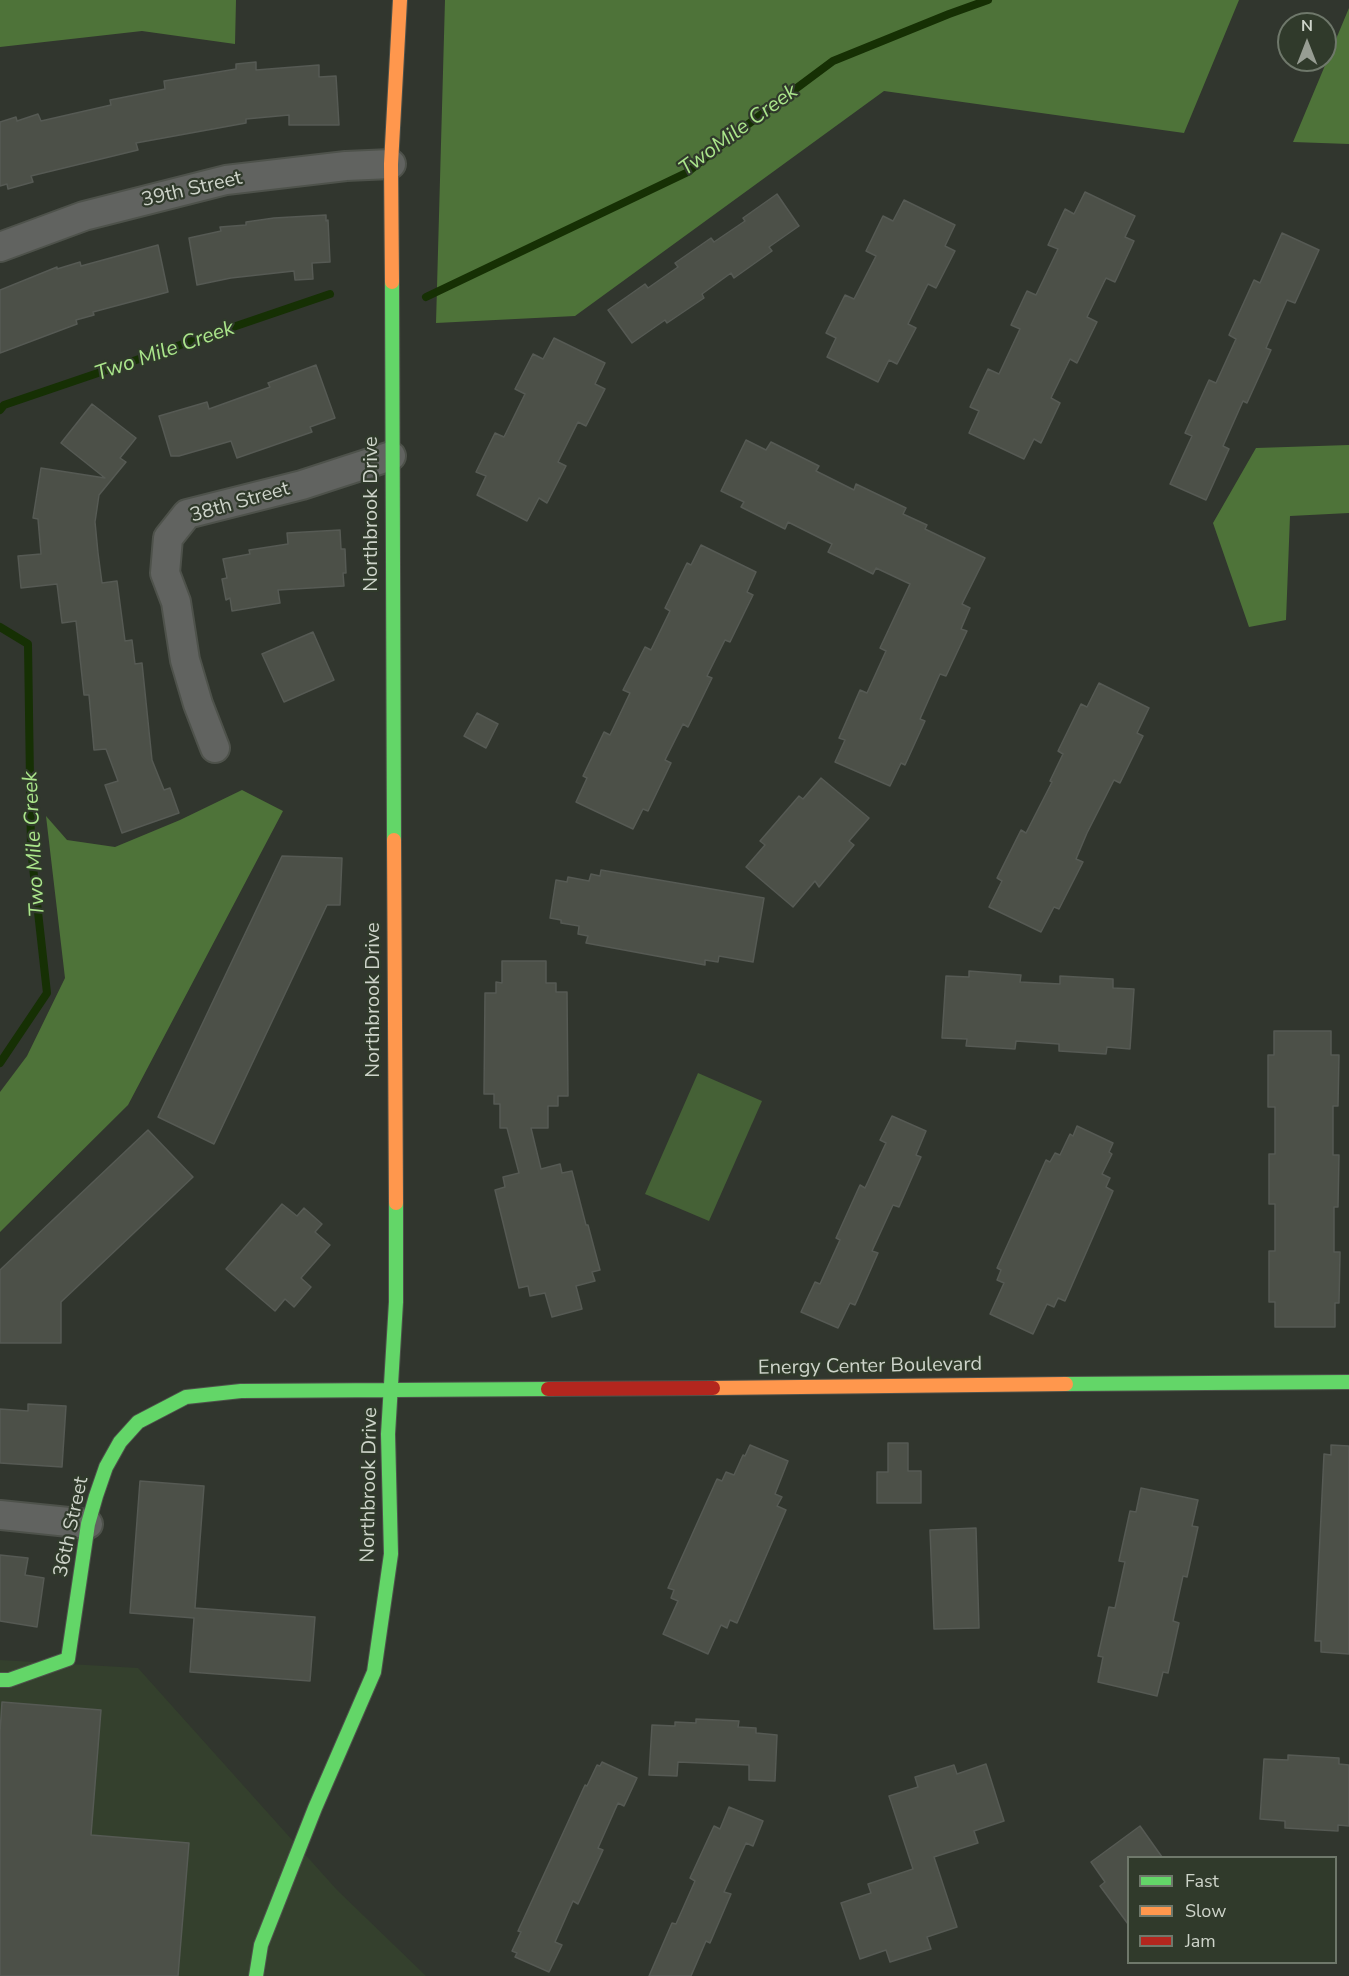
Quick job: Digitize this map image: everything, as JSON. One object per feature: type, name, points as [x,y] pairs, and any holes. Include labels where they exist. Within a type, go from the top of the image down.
[{"type":"street","name":"Northbrook Drive","points":[[256,1976],[261,1945],[315,1808],[374,1672],[391,1554],[388,1434],[396,1302],[391,164],[400,0]]},
{"type":"street","name":"39th Street","points":[[0,247],[84,216],[226,180],[346,166],[391,164]]},
{"type":"street","name":"38th Street","points":[[215,748],[185,660],[176,602],[165,573],[168,538],[187,514],[302,485],[391,456]]},
{"type":"street","name":"Energy Center Boulevard","points":[[391,1391],[1349,1382]]},
{"type":"street","name":"36th Street","points":[[0,1680],[9,1680],[68,1659],[88,1524],[106,1467],[120,1442],[138,1422],[186,1397],[241,1391],[391,1391]]},
{"type":"street","points":[[0,1515],[88,1524]]},
{"type":"shaded area","points":[[0,1660],[138,1668],[337,1890],[426,1976],[0,1976]]},
{"type":"green space","points":[[0,0],[236,0],[235,44],[142,31],[0,47]]},
{"type":"green space","points":[[445,0],[1239,0],[1184,133],[884,91],[575,316],[436,323]]},
{"type":"green space","points":[[1349,8],[1349,144],[1293,142],[1322,72],[1337,72],[1337,37]]},
{"type":"green space","points":[[1349,445],[1349,513],[1290,516],[1286,620],[1249,627],[1213,523],[1256,448]]},
{"type":"green space","points":[[242,790],[283,811],[128,1105],[0,1232],[0,1092],[27,1056],[65,978],[46,816],[67,840],[115,847],[180,820]]},
{"type":"green space","points":[[698,1073],[762,1101],[709,1221],[645,1194]]},
{"type":"building","points":[[256,62],[256,70],[319,65],[319,77],[336,76],[339,125],[289,125],[289,115],[246,119],[246,123],[136,143],[138,150],[31,176],[33,182],[8,189],[7,184],[0,186],[0,122],[16,117],[17,121],[38,114],[41,121],[111,105],[110,100],[165,89],[164,81],[236,69],[236,64]]},
{"type":"building","points":[[1085,192],[1135,216],[1125,237],[1134,241],[1115,282],[1106,278],[1087,317],[1097,322],[1077,363],[1070,359],[1051,398],[1060,403],[1041,443],[1034,439],[1024,459],[969,433],[979,411],[970,407],[988,369],[999,374],[1020,329],[1011,325],[1027,291],[1036,295],[1058,249],[1048,245],[1065,209],[1074,214]]},
{"type":"building","points":[[777,194],[799,226],[769,247],[772,251],[734,278],[731,273],[702,294],[704,298],[667,323],[665,320],[632,343],[608,310],[645,284],[648,288],[678,267],[675,263],[711,238],[714,242],[745,221],[743,218]]},
{"type":"building","points":[[904,200],[955,225],[945,246],[955,251],[936,288],[928,284],[908,324],[916,328],[897,364],[889,360],[878,382],[827,357],[836,338],[826,333],[845,295],[854,299],[876,256],[866,251],[883,216],[893,221]]},
{"type":"building","points":[[326,215],[330,262],[312,263],[313,279],[295,280],[294,271],[231,278],[197,285],[189,238],[221,231],[220,227],[246,225],[246,222]]},
{"type":"building","points":[[1282,233],[1319,250],[1295,303],[1287,300],[1266,348],[1271,350],[1247,403],[1243,401],[1223,446],[1229,449],[1206,500],[1170,484],[1192,436],[1185,433],[1209,380],[1216,383],[1236,339],[1229,335],[1254,280],[1260,283]]},
{"type":"building","points":[[158,245],[168,292],[93,312],[94,315],[76,320],[77,324],[0,353],[0,290],[57,267],[57,269],[80,262],[81,266]]},
{"type":"building","points":[[554,338],[605,363],[595,384],[605,389],[586,426],[578,422],[558,462],[566,466],[547,503],[539,498],[527,521],[477,495],[486,476],[476,472],[495,433],[504,437],[525,394],[515,389],[533,354],[543,359]]},
{"type":"building","points":[[316,365],[335,418],[310,427],[312,432],[237,458],[231,441],[179,456],[171,456],[159,416],[207,402],[209,409],[270,387],[268,383]]},
{"type":"building","points":[[92,404],[136,438],[120,458],[126,462],[99,495],[95,522],[98,553],[102,583],[117,581],[125,641],[132,640],[135,664],[142,663],[152,760],[164,790],[170,788],[179,813],[122,833],[105,785],[118,781],[106,749],[94,750],[89,695],[84,695],[76,621],[62,623],[57,584],[21,588],[18,556],[41,554],[38,519],[33,518],[41,468],[105,478],[61,443]]},
{"type":"building","points":[[746,440],[766,450],[771,442],[819,466],[816,471],[854,490],[856,484],[906,508],[903,514],[927,525],[925,529],[985,558],[962,604],[970,608],[961,629],[967,631],[946,676],[940,674],[920,719],[925,721],[905,765],[901,763],[890,786],[835,762],[845,740],[839,738],[860,690],[867,693],[886,651],[880,648],[910,584],[876,568],[873,574],[828,552],[832,544],[788,522],[785,529],[741,507],[744,502],[721,491]]},
{"type":"building","points":[[340,530],[341,549],[345,549],[344,586],[278,590],[280,603],[232,611],[230,598],[226,600],[222,579],[227,578],[223,559],[250,554],[249,550],[288,544],[287,533]]},
{"type":"building","points":[[701,545],[756,572],[747,592],[753,595],[730,642],[725,640],[707,676],[712,678],[688,727],[683,724],[665,760],[671,763],[648,811],[643,809],[633,829],[576,802],[587,778],[583,776],[604,732],[610,735],[630,693],[623,690],[645,647],[651,650],[670,611],[665,608],[687,563],[691,565]]},
{"type":"building","points":[[313,632],[334,680],[284,702],[262,654]]},
{"type":"building","points":[[1099,683],[1149,708],[1137,733],[1143,736],[1120,783],[1114,780],[1076,859],[1083,862],[1059,909],[1054,907],[1041,932],[989,907],[1002,881],[997,878],[1021,830],[1026,833],[1052,782],[1050,781],[1063,754],[1058,751],[1081,704],[1087,707]]},
{"type":"building","points":[[477,713],[498,724],[486,748],[464,736]]},
{"type":"building","points":[[821,778],[869,818],[849,841],[854,845],[819,887],[815,881],[793,907],[746,867],[765,845],[760,841],[799,796],[803,799]]},
{"type":"building","points":[[282,856],[342,858],[340,905],[327,905],[214,1144],[158,1117]]},
{"type":"building","points":[[601,870],[764,898],[753,962],[719,956],[718,962],[705,960],[705,965],[586,943],[588,936],[578,934],[579,926],[561,923],[561,920],[550,918],[556,880],[567,882],[568,877],[589,881],[591,874],[600,876]]},
{"type":"building","points":[[502,961],[546,961],[546,983],[556,983],[556,992],[567,992],[568,1096],[558,1096],[558,1106],[548,1106],[548,1128],[531,1128],[541,1169],[560,1164],[562,1173],[572,1171],[600,1270],[592,1272],[595,1281],[576,1286],[582,1309],[552,1317],[545,1293],[530,1296],[528,1286],[519,1288],[495,1190],[505,1187],[503,1177],[519,1173],[507,1128],[500,1128],[500,1104],[494,1104],[494,1094],[484,1094],[485,993],[496,993],[496,982],[502,983]]},
{"type":"building","points":[[969,971],[1021,975],[1020,982],[1060,984],[1060,976],[1113,979],[1113,988],[1134,989],[1130,1049],[1107,1047],[1106,1054],[1059,1051],[1059,1044],[1016,1041],[1015,1049],[966,1046],[967,1039],[942,1038],[946,976],[969,977]]},
{"type":"building","points":[[1274,1031],[1331,1031],[1331,1055],[1339,1055],[1338,1106],[1333,1106],[1333,1155],[1339,1155],[1338,1207],[1334,1207],[1334,1252],[1340,1252],[1339,1303],[1335,1303],[1335,1327],[1275,1327],[1275,1302],[1269,1302],[1269,1251],[1275,1251],[1275,1204],[1269,1204],[1269,1154],[1275,1154],[1275,1107],[1268,1107],[1268,1055],[1274,1055]]},
{"type":"building","points":[[892,1116],[926,1131],[916,1155],[921,1157],[899,1207],[893,1205],[872,1251],[878,1253],[855,1305],[850,1303],[838,1328],[801,1312],[815,1282],[820,1284],[840,1240],[836,1238],[860,1185],[865,1188],[886,1143],[880,1140]]},
{"type":"building","points":[[1077,1126],[1113,1143],[1109,1152],[1112,1154],[1102,1174],[1110,1178],[1106,1187],[1113,1191],[1065,1301],[1058,1298],[1054,1307],[1047,1304],[1033,1334],[990,1314],[1004,1283],[997,1280],[1001,1270],[997,1268],[1046,1160],[1050,1162],[1055,1153],[1060,1155],[1070,1134],[1073,1136]]},
{"type":"building","points":[[148,1130],[193,1177],[61,1302],[61,1343],[0,1343],[0,1270]]},
{"type":"building","points":[[282,1204],[297,1216],[304,1208],[322,1224],[315,1232],[330,1245],[301,1278],[311,1287],[294,1307],[285,1299],[275,1311],[226,1269]]},
{"type":"building","points":[[28,1404],[66,1406],[62,1467],[0,1463],[0,1409],[28,1411]]},
{"type":"building","points":[[888,1443],[908,1443],[908,1471],[921,1471],[921,1503],[877,1503],[877,1472],[888,1472]]},
{"type":"building","points":[[750,1445],[788,1461],[775,1494],[782,1497],[777,1506],[786,1510],[737,1623],[730,1620],[727,1628],[721,1625],[708,1654],[663,1634],[678,1601],[671,1598],[674,1590],[668,1588],[717,1479],[722,1481],[726,1472],[734,1475]]},
{"type":"building","points":[[1331,1445],[1349,1446],[1349,1654],[1321,1652],[1321,1641],[1315,1641],[1324,1454],[1331,1455]]},
{"type":"building","points":[[140,1481],[204,1486],[195,1608],[315,1617],[310,1681],[190,1672],[194,1618],[130,1613]]},
{"type":"building","points":[[1141,1488],[1198,1500],[1192,1526],[1198,1527],[1187,1577],[1183,1576],[1173,1621],[1179,1623],[1168,1673],[1163,1672],[1157,1696],[1098,1682],[1103,1657],[1098,1656],[1109,1607],[1115,1608],[1125,1562],[1119,1561],[1130,1511],[1136,1512]]},
{"type":"building","points":[[976,1528],[979,1628],[934,1629],[930,1530]]},
{"type":"building","points":[[0,1555],[28,1558],[25,1575],[44,1578],[37,1627],[0,1621]]},
{"type":"building","points":[[2,1702],[101,1710],[91,1835],[189,1843],[178,1976],[0,1976]]},
{"type":"building","points":[[696,1719],[739,1721],[738,1727],[756,1728],[756,1733],[777,1735],[775,1781],[749,1780],[749,1765],[678,1762],[677,1776],[649,1775],[652,1725],[675,1726],[675,1722],[696,1723]]},
{"type":"building","points":[[1288,1755],[1339,1758],[1339,1764],[1349,1765],[1349,1826],[1338,1825],[1338,1831],[1285,1828],[1285,1821],[1260,1819],[1264,1759],[1288,1760]]},
{"type":"building","points":[[602,1762],[637,1778],[624,1806],[618,1803],[598,1848],[603,1850],[578,1904],[573,1901],[555,1942],[562,1945],[549,1972],[515,1957],[517,1953],[512,1951],[521,1932],[518,1931],[585,1785],[587,1786],[597,1765],[600,1766]]},
{"type":"building","points":[[986,1764],[1004,1821],[974,1831],[978,1843],[934,1857],[957,1927],[927,1937],[931,1949],[890,1962],[886,1950],[860,1959],[841,1903],[871,1893],[868,1884],[913,1869],[889,1796],[918,1787],[915,1777],[954,1765],[957,1774]]},
{"type":"building","points":[[729,1807],[763,1821],[753,1846],[746,1843],[724,1892],[731,1894],[710,1943],[706,1941],[691,1976],[649,1976],[672,1923],[676,1924],[695,1881],[690,1878],[714,1826],[720,1829]]},
{"type":"building","points":[[1140,1826],[1161,1856],[1127,1856],[1127,1923],[1100,1886],[1105,1882],[1091,1862]]},
{"type":"waterway","name":"TwoMile Creek","points":[[426,297],[688,172],[833,61],[988,0]]},
{"type":"waterway","name":"Two Mile Creek","points":[[0,410],[4,405],[330,294]]},
{"type":"waterway","name":"Two Mile Creek","points":[[0,627],[28,644],[31,849],[47,993],[0,1063]]},
{"type":"traffic: fast","points":[[392,282],[394,840]]},
{"type":"traffic: fast","points":[[256,1976],[261,1945],[315,1808],[374,1672],[391,1554],[388,1434],[396,1302],[396,1203]]},
{"type":"traffic: fast","points":[[1066,1384],[1349,1382]]},
{"type":"traffic: fast","points":[[0,1680],[9,1680],[68,1659],[88,1524],[96,1496],[106,1467],[120,1442],[138,1422],[186,1397],[241,1391],[548,1389]]},
{"type":"traffic: slow","points":[[392,282],[391,164],[400,0]]},
{"type":"traffic: slow","points":[[394,840],[396,1203]]},
{"type":"traffic: slow","points":[[713,1388],[1066,1384]]},
{"type":"traffic: jam","points":[[548,1389],[713,1388]]}]
